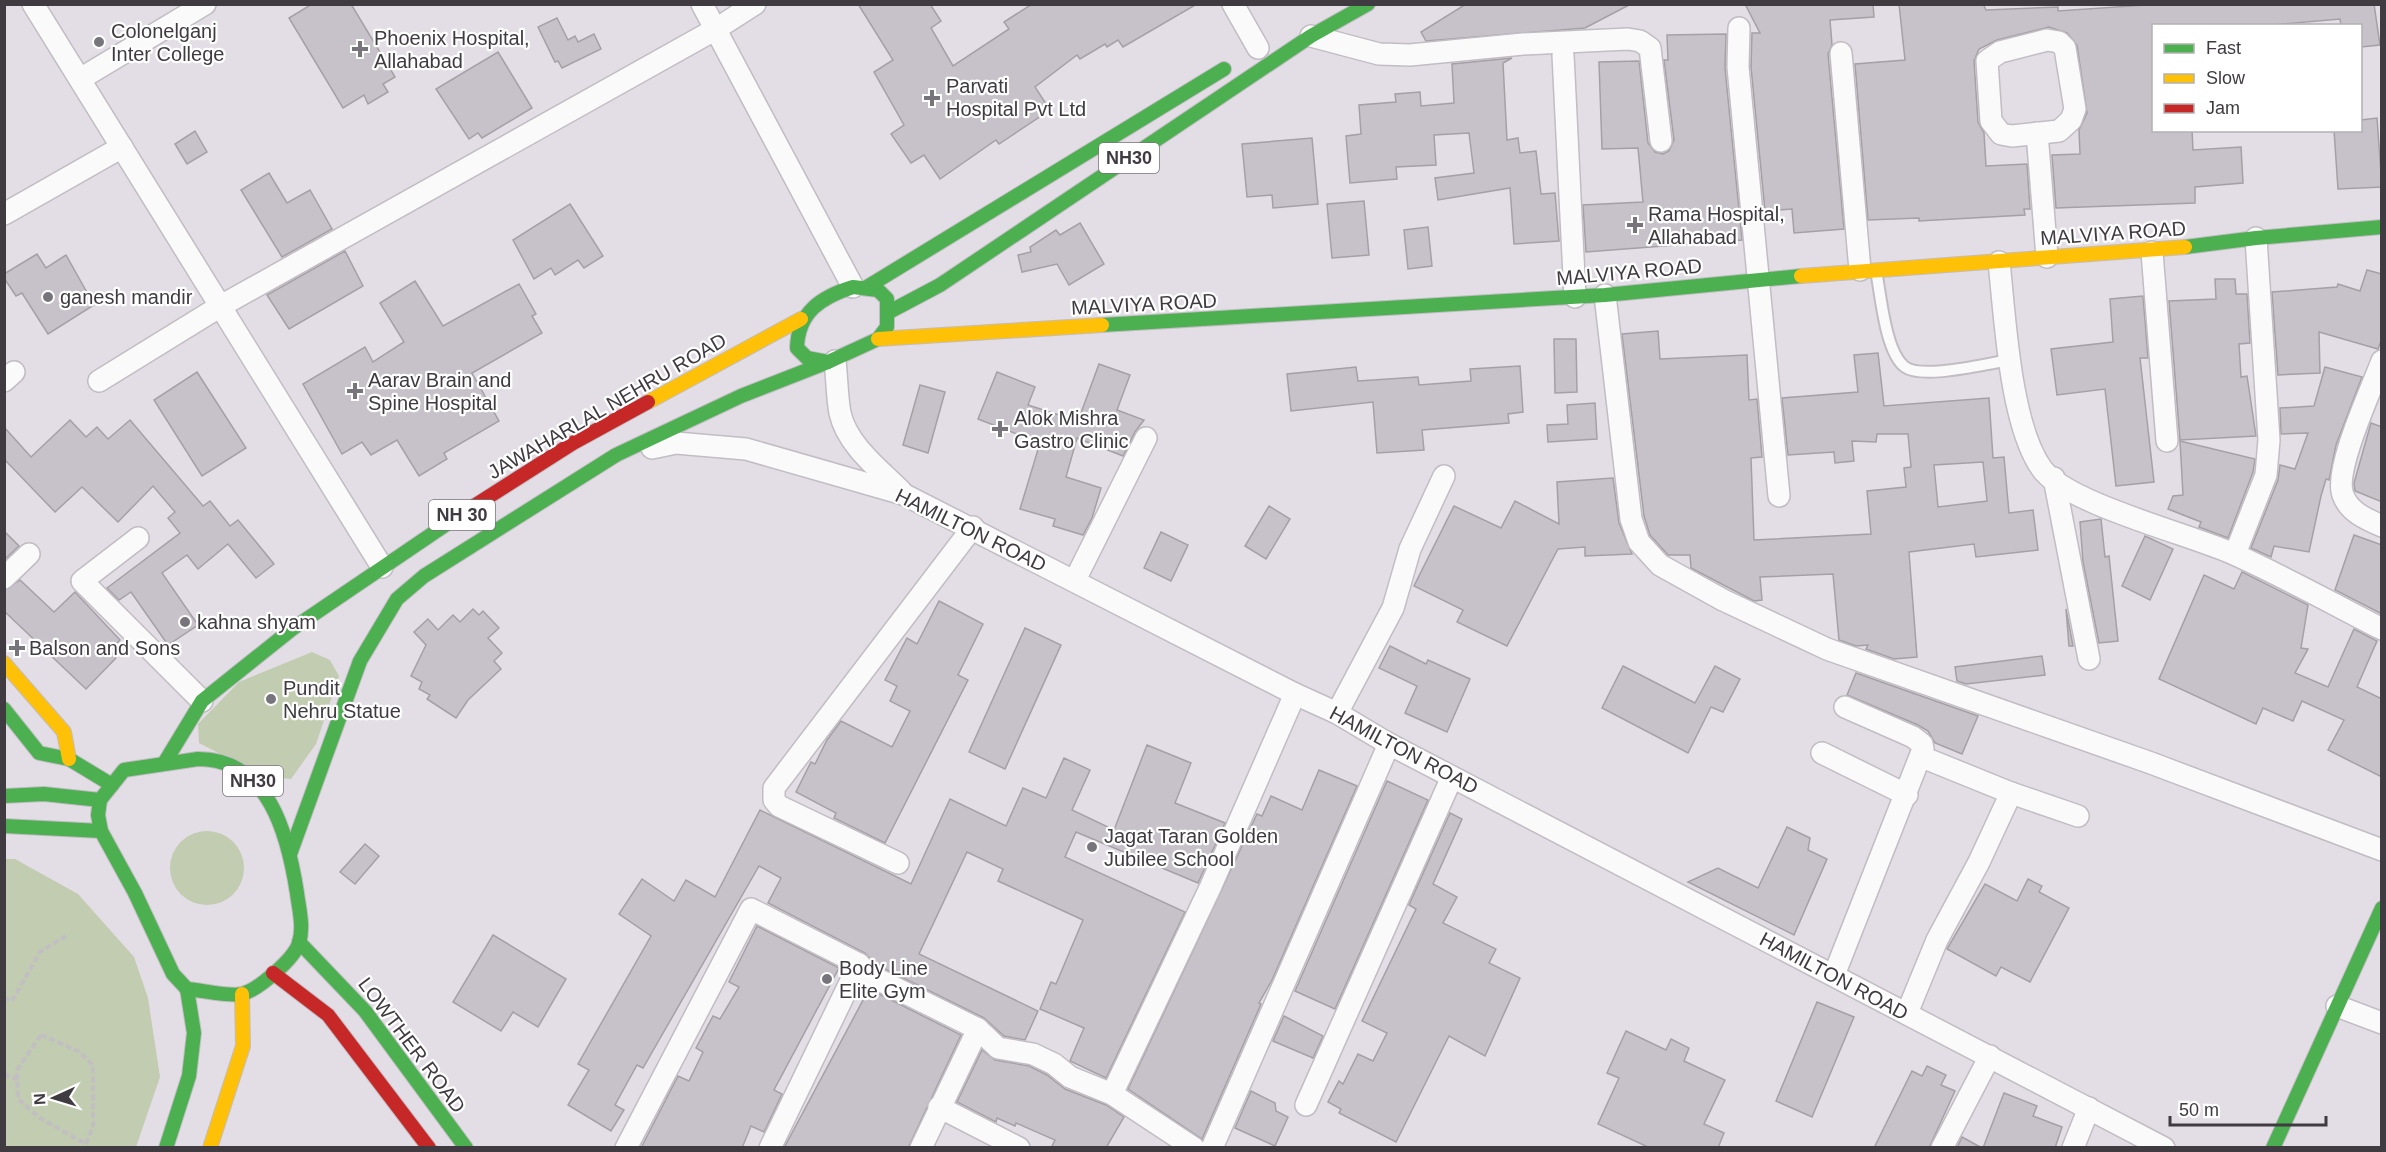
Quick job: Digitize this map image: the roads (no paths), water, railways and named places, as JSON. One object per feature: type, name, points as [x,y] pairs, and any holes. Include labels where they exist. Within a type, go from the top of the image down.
[{"type":"main road","name":"NH30","points":[[889,312],[940,285],[1311,36],[1368,4]]},
{"type":"main road","name":"JAWAHARLAL NEHRU ROAD","points":[[165,762],[202,701],[292,629],[382,567],[573,443],[801,319],[816,304],[840,291],[860,287],[1253,51]]},
{"type":"main road","name":"MALVIYA ROAD","points":[[878,339],[1605,295],[1868,271],[2047,257],[2152,252],[2256,238],[2382,227]]},
{"type":"main road","points":[[860,287],[878,290],[887,299],[889,312],[887,327],[878,339]]},
{"type":"main road","points":[[801,319],[796,333],[797,348],[807,358],[832,362]]},
{"type":"main road","name":"NH 30","points":[[290,854],[360,661],[397,599],[424,576],[616,455],[741,396],[832,362],[878,339]]},
{"type":"main road","points":[[4,663],[64,732],[69,759]]},
{"type":"main road","points":[[4,709],[39,753],[69,759],[112,786]]},
{"type":"main road","name":"NH30","points":[[100,800],[124,770],[165,762],[198,759],[221,760],[242,771],[259,786],[276,809],[290,854],[300,915],[299,942]]},
{"type":"main road","points":[[4,796],[44,794],[100,800],[98,815],[101,831],[135,893],[173,974],[187,989],[194,1033],[189,1076],[166,1148]]},
{"type":"main road","points":[[4,826],[101,831]]},
{"type":"main road","points":[[2273,1148],[2382,908]]},
{"type":"main road","points":[[187,989],[242,994],[290,959],[299,942]]},
{"type":"main road","name":"LOWTHER ROAD","points":[[299,942],[365,1011],[466,1148]]},
{"type":"main road","points":[[273,973],[328,1015],[429,1148]]},
{"type":"main road","points":[[210,1148],[243,1046],[242,994]]},
{"type":"street","points":[[33,4],[382,567]]},
{"type":"street","points":[[80,79],[205,4]]},
{"type":"street","points":[[702,4],[860,287]]},
{"type":"street","points":[[99,381],[219,307],[716,29],[755,4]]},
{"type":"street","points":[[1233,4],[1253,51]]},
{"type":"street","points":[[1739,28],[1738,67],[1779,496]]},
{"type":"street","points":[[1311,36],[1379,54],[1410,55],[1523,44],[1628,39],[1640,41],[1650,48],[1654,62],[1661,141]]},
{"type":"street","points":[[2047,40],[2059,42],[2065,48],[2075,109],[2065,128],[2037,133],[2012,136],[2001,134],[1994,129],[1991,121],[1987,61],[2000,52],[2047,40]]},
{"type":"street","points":[[1841,53],[1868,271]]},
{"type":"street","points":[[1563,55],[1575,297]]},
{"type":"street","points":[[2037,133],[2047,257]]},
{"type":"street","points":[[4,214],[122,147]]},
{"type":"street","points":[[2235,554],[2266,475],[2269,440],[2256,238]]},
{"type":"street","points":[[2152,252],[2167,441]]},
{"type":"street","points":[[1999,262],[2017,404],[2027,436],[2042,470],[2068,489],[2111,509],[2235,554],[2382,629]]},
{"type":"street","points":[[1605,295],[1631,519],[1639,542],[1660,565],[1723,600],[1827,649],[2151,763],[2382,850]]},
{"type":"street","points":[[2382,361],[2346,456],[2342,494],[2358,515],[2382,526]]},
{"type":"street","points":[[832,362],[844,427],[856,445],[903,494]]},
{"type":"street","points":[[1074,580],[1146,438]]},
{"type":"street","name":"HAMILTON ROAD","points":[[616,455],[676,443],[746,449],[903,494],[973,527],[1295,694],[1337,713],[1389,744],[2164,1148]]},
{"type":"street","points":[[1337,713],[1393,608],[1410,549],[1444,476]]},
{"type":"street","points":[[2054,478],[2089,659]]},
{"type":"street","points":[[898,863],[779,806],[774,800],[774,788],[973,527]]},
{"type":"street","points":[[138,538],[82,581],[202,701]]},
{"type":"street","points":[[4,578],[29,554]]},
{"type":"street","points":[[1112,1094],[1210,888],[1295,694]]},
{"type":"street","points":[[1834,975],[1922,757],[1922,744],[1913,736],[1845,707]]},
{"type":"street","points":[[1212,1148],[1389,744]]},
{"type":"street","points":[[1822,753],[1907,795]]},
{"type":"street","points":[[1922,757],[2011,793],[2078,816]]},
{"type":"street","points":[[1306,1105],[1452,777]]},
{"type":"street","points":[[1907,1013],[1937,940],[1979,862],[2011,793]]},
{"type":"street","points":[[626,1148],[751,909],[859,964],[867,974],[978,1029],[998,1048],[1033,1054],[1054,1064],[1070,1077],[1112,1094],[1194,1148]]},
{"type":"street","points":[[770,1148],[859,964]]},
{"type":"street","points":[[2337,1006],[2382,1023]]},
{"type":"street","points":[[921,1148],[978,1029]]},
{"type":"street","points":[[1942,1148],[1990,1056]]},
{"type":"street","points":[[939,1107],[1019,1148]]},
{"type":"street","points":[[2073,1148],[2090,1108]]},
{"type":"lane","points":[[1868,271],[1889,339],[1898,360],[1906,368],[1921,373],[2010,360]]},
{"type":"place","name":"Colonelganj Inter College","points":[[99,42]]},
{"type":"place","name":"Phoenix Hospital, Allahabad","points":[[360,49]]},
{"type":"place","name":"Parvati Hospital Pvt Ltd","points":[[932,98]]},
{"type":"place","name":"Rama Hospital, Allahabad","points":[[1635,225]]},
{"type":"place","name":"ganesh mandir","points":[[48,297]]},
{"type":"place","name":"Aarav Brain and Spine Hospital","points":[[355,391]]},
{"type":"place","name":"Alok Mishra Gastro Clinic","points":[[1000,429]]},
{"type":"place","name":"kahna shyam","points":[[185,622]]},
{"type":"place","name":"Balson and Sons","points":[[17,648]]},
{"type":"place","name":"Pundit Nehru Statue","points":[[271,699]]},
{"type":"place","name":"Jagat Taran Golden Jubilee School","points":[[1092,847]]},
{"type":"place","name":"Body Line Elite Gym","points":[[827,979]]}]
